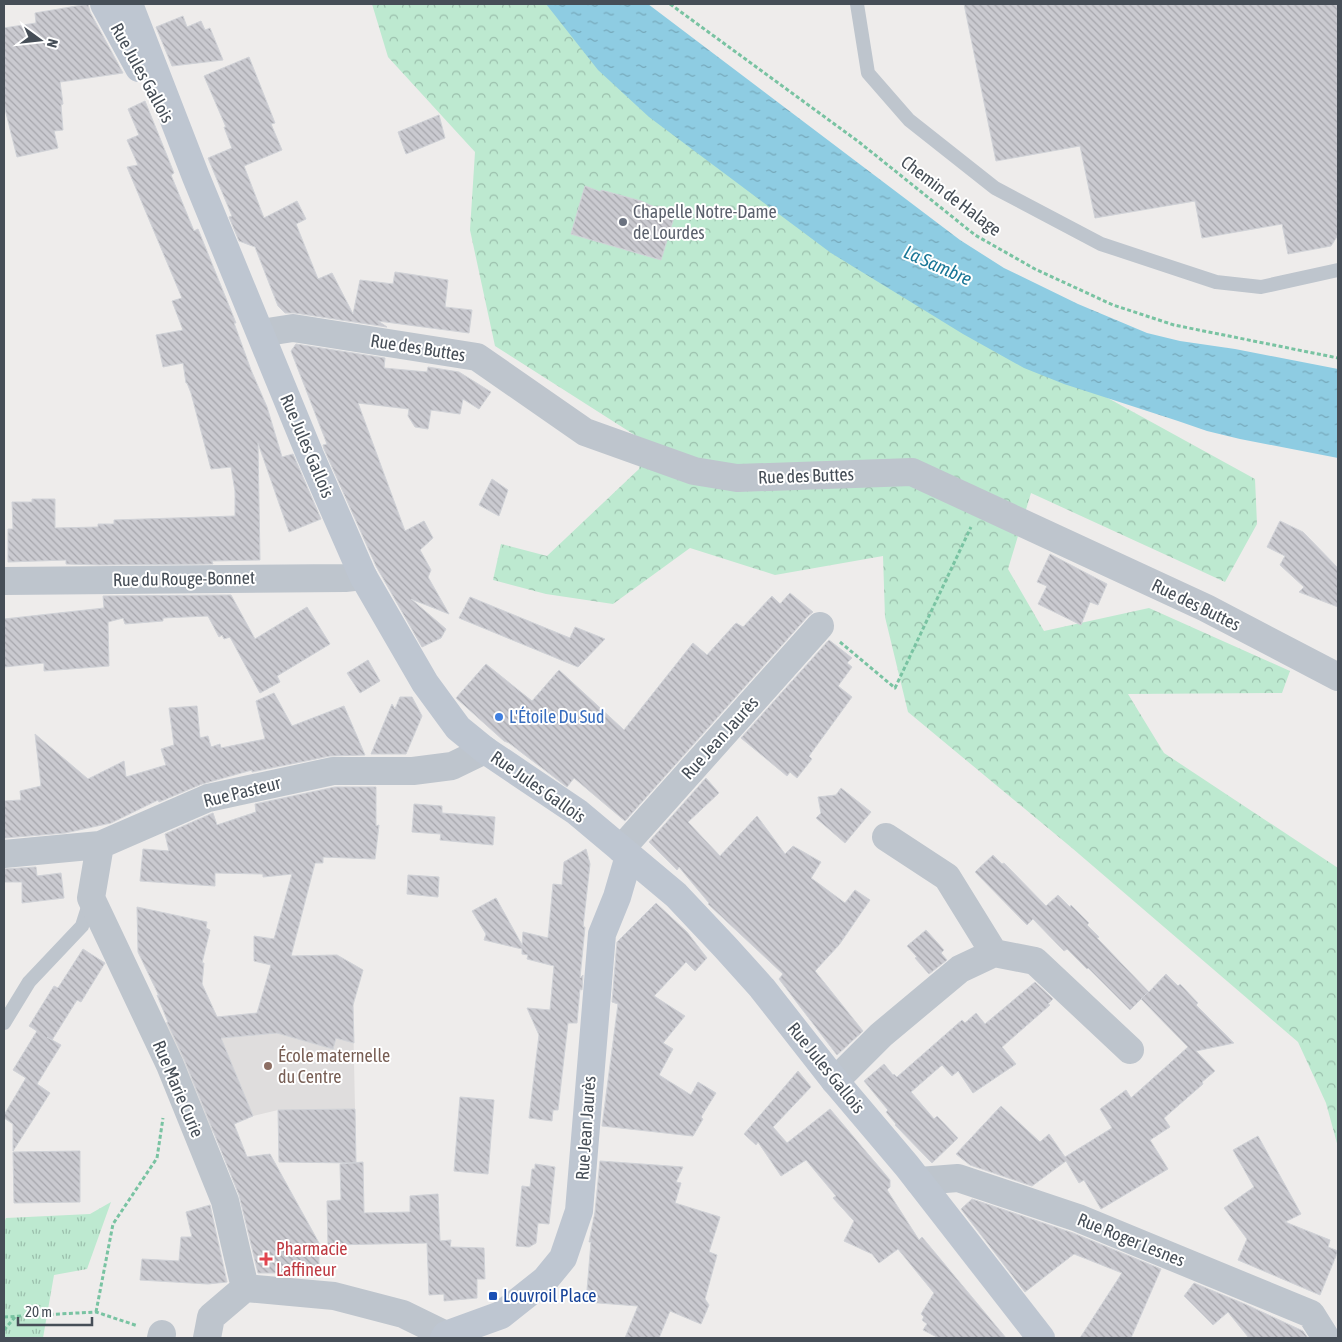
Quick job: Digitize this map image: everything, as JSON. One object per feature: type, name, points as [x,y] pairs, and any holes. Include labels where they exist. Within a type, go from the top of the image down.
[{"type":"street","name":"Rue Jules Gallois","points":[[104,4],[181,141]]},
{"type":"street","points":[[121,4],[143,42]]},
{"type":"street","name":"Rue Jules Gallois","points":[[129,4],[181,141],[310,454],[363,576],[425,683],[458,728],[485,750],[577,812],[676,895],[726,948],[762,988],[835,1081],[919,1181],[1041,1338]]},
{"type":"street","name":"Rue des Buttes","points":[[261,333],[293,328],[477,357],[585,432],[694,471],[737,478],[912,472],[1206,608],[1338,677]]},
{"type":"street","name":"Rue du Rouge-Bonnet","points":[[4,581],[345,578],[363,576]]},
{"type":"street","name":"Rue Jean Jaurès","points":[[445,1337],[502,1315],[545,1280],[563,1258],[579,1211],[602,934],[617,897],[625,853],[820,626]]},
{"type":"street","name":"Rue Pasteur","points":[[4,854],[100,845],[208,798],[333,771],[413,771],[452,766],[485,750]]},
{"type":"street","points":[[886,837],[947,877],[994,953]]},
{"type":"street","points":[[91,898],[100,845]]},
{"type":"street","name":"Rue Marie Curie","points":[[91,898],[170,1065],[225,1201],[245,1288]]},
{"type":"street","points":[[835,1081],[881,1035],[960,969],[994,953],[1035,962],[1130,1050]]},
{"type":"street","name":"Rue Roger Lesnes","points":[[919,1181],[958,1178],[1078,1218],[1311,1314],[1326,1338]]},
{"type":"street","points":[[207,1338],[211,1317],[245,1288],[334,1296],[403,1314],[445,1337]]},
{"type":"lane","points":[[857,4],[868,73],[909,120],[995,188],[1101,244],[1216,282],[1261,287],[1338,270]]},
{"type":"lane","points":[[4,1023],[28,982],[82,926],[91,898]]},
{"type":"path","name":"Chemin de Halage","points":[[670,4],[859,142],[975,235],[1034,269],[1113,305],[1174,325],[1338,358]]},
{"type":"path","points":[[820,626],[895,688],[982,505]]},
{"type":"path","points":[[96,1312],[113,1224],[157,1158],[164,1112]]},
{"type":"path","points":[[4,1317],[96,1312],[161,1336]]},
{"type":"path","points":[[4,1330],[16,1316]]},
{"type":"shaded area","name":"École maternelle du Centre","points":[[276,992],[353,1013],[355,1109],[278,1110],[241,1119],[241,1121],[209,1133],[165,1023],[196,1011],[199,1019],[276,1011]]},
{"type":"green space","points":[[372,4],[565,4],[966,320],[1255,479],[1257,524],[1225,582],[1031,493],[1008,569],[1044,631],[1149,608],[1290,671],[1282,693],[1128,694],[1164,753],[1338,868],[1338,1147],[1326,1103],[1298,1042],[1072,848],[908,712],[885,617],[883,556],[775,575],[690,548],[613,604],[546,594],[493,580],[501,544],[547,556],[639,469],[644,441],[495,346],[470,230],[475,152],[388,57]]},
{"type":"green space","points":[[111,1202],[87,1269],[54,1275],[43,1338],[4,1338],[4,1223],[6,1218],[90,1214]]},
{"type":"water","name":"La Sambre","points":[[546,4],[648,4],[960,240],[1004,268],[1078,304],[1147,333],[1180,341],[1235,349],[1338,369],[1338,458],[1207,431],[1064,384],[1024,368],[963,334],[831,253],[649,117],[598,70]]},
{"type":"building","points":[[88,4],[90,12],[123,73],[60,82],[63,104],[61,105],[63,130],[54,131],[58,148],[17,157],[4,105],[4,28],[36,23],[35,13]]},
{"type":"building","points":[[964,4],[1338,4],[1338,235],[1331,246],[1288,254],[1282,224],[1202,238],[1195,201],[1095,218],[1080,146],[996,161]]},
{"type":"building","points":[[183,16],[187,27],[201,21],[205,30],[210,28],[223,60],[172,66],[156,27]]},
{"type":"building","points":[[249,57],[275,123],[271,124],[282,150],[244,166],[264,218],[297,201],[306,219],[296,224],[318,279],[332,273],[353,314],[360,280],[393,284],[395,272],[448,280],[445,307],[472,310],[469,333],[378,321],[387,327],[285,313],[278,306],[255,247],[239,241],[229,217],[232,216],[208,158],[232,148],[224,127],[226,127],[204,76]]},
{"type":"building","points":[[145,101],[174,173],[171,175],[194,231],[198,229],[236,323],[234,323],[251,370],[267,407],[282,457],[293,454],[321,519],[289,532],[258,443],[260,560],[212,561],[213,564],[100,565],[66,564],[66,560],[8,562],[8,529],[13,529],[12,502],[32,502],[32,499],[55,499],[55,528],[98,527],[98,524],[114,524],[114,520],[235,516],[235,491],[231,467],[211,469],[191,393],[186,383],[183,363],[163,367],[156,335],[183,330],[172,301],[182,298],[127,167],[138,165],[127,140],[139,135],[128,109]]},
{"type":"building","points":[[439,115],[445,138],[406,154],[398,132]]},
{"type":"building","name":"Chapelle Notre-Dame de Lourdes","points":[[585,186],[601,192],[601,190],[641,201],[657,208],[658,206],[676,211],[661,260],[571,234]]},
{"type":"building","points":[[296,344],[385,358],[384,368],[427,372],[428,367],[459,372],[491,392],[479,409],[463,399],[460,414],[431,410],[428,429],[415,427],[408,416],[409,409],[358,403],[405,531],[424,521],[433,538],[420,550],[431,570],[428,577],[449,614],[411,599],[446,629],[441,638],[422,647],[376,566],[324,449],[323,445],[327,444],[291,351]]},
{"type":"building","points":[[492,479],[508,490],[499,516],[479,505]]},
{"type":"building","points":[[1280,521],[1303,532],[1338,568],[1338,607],[1299,592],[1304,587],[1280,565],[1285,556],[1267,547]]},
{"type":"building","points":[[1050,554],[1107,584],[1098,605],[1090,602],[1081,625],[1038,604],[1047,586],[1037,582]]},
{"type":"building","points":[[790,593],[813,612],[625,821],[574,778],[567,787],[504,741],[456,698],[486,664],[532,701],[559,670],[624,730],[693,643],[707,655],[736,623],[743,627],[772,596],[780,604]]},
{"type":"building","points":[[231,595],[255,639],[307,607],[330,644],[277,676],[280,682],[260,693],[230,637],[224,639],[222,635],[219,637],[208,616],[163,618],[163,621],[125,624],[123,618],[108,622],[109,666],[44,671],[44,663],[4,667],[4,619],[104,608],[103,596]]},
{"type":"building","points":[[470,597],[570,638],[575,627],[605,639],[578,667],[459,618]]},
{"type":"building","points":[[829,640],[852,658],[847,663],[852,667],[838,686],[852,697],[809,756],[812,759],[797,778],[790,772],[787,776],[741,738]]},
{"type":"building","points":[[368,660],[380,681],[360,693],[347,673]]},
{"type":"building","points":[[274,693],[292,726],[344,706],[365,755],[330,756],[252,772],[252,770],[202,784],[159,802],[158,800],[111,823],[65,833],[4,838],[4,801],[21,800],[20,791],[41,786],[35,734],[88,779],[124,761],[126,777],[166,765],[161,749],[174,745],[169,708],[197,706],[200,738],[208,736],[211,747],[220,744],[221,748],[265,739],[256,701]]},
{"type":"building","points":[[400,697],[412,697],[422,716],[406,754],[371,754],[392,704],[395,709]]},
{"type":"building","points":[[706,778],[719,793],[688,822],[720,856],[757,816],[785,854],[793,846],[821,862],[811,878],[845,903],[855,890],[870,900],[839,945],[815,971],[863,1031],[837,1055],[779,979],[783,974],[708,904],[679,867],[677,870],[649,842]]},
{"type":"building","points":[[335,787],[376,787],[376,826],[379,825],[375,859],[323,857],[323,863],[315,863],[291,956],[337,955],[363,970],[353,1005],[354,1043],[336,1038],[333,1049],[277,1033],[221,1038],[253,1116],[234,1124],[247,1157],[270,1154],[319,1243],[319,1277],[258,1273],[239,1195],[167,1022],[157,995],[159,996],[138,952],[137,907],[207,922],[206,928],[210,930],[202,963],[204,963],[202,984],[217,1017],[257,1013],[271,965],[254,961],[254,936],[274,939],[292,874],[263,877],[263,874],[215,873],[215,886],[140,881],[143,849],[169,851],[165,834],[213,813],[217,825],[256,812],[255,804]]},
{"type":"building","points":[[841,788],[871,812],[845,843],[816,818],[821,813],[818,797],[836,795]]},
{"type":"building","points":[[414,804],[442,806],[442,813],[495,817],[493,845],[440,840],[441,834],[412,832]]},
{"type":"building","points":[[586,849],[590,864],[583,927],[585,927],[580,978],[583,975],[582,990],[580,989],[577,1023],[568,1023],[558,1110],[553,1110],[552,1121],[529,1118],[539,1035],[527,1008],[550,1010],[554,966],[527,959],[528,955],[522,954],[522,949],[484,940],[486,934],[472,911],[496,898],[522,945],[523,932],[548,938],[553,884],[562,885],[564,862]]},
{"type":"building","points":[[993,855],[1002,864],[1004,863],[1046,906],[1058,895],[1070,907],[1071,905],[1089,923],[1087,925],[1099,937],[1097,938],[1149,992],[1166,974],[1178,986],[1180,984],[1198,1003],[1196,1005],[1234,1043],[1196,1051],[1215,1071],[1164,1118],[1170,1127],[1150,1140],[1168,1169],[1101,1209],[1084,1180],[1079,1183],[1066,1161],[1032,1186],[970,1165],[956,1154],[1001,1106],[1040,1142],[1049,1134],[1065,1157],[1112,1128],[1100,1109],[1126,1090],[1131,1098],[1188,1047],[1141,999],[1130,1010],[1067,949],[1064,951],[1033,919],[1027,925],[975,872]]},
{"type":"building","points":[[36,867],[37,876],[61,873],[64,898],[22,903],[22,882],[4,882],[4,869]]},
{"type":"building","points":[[408,875],[439,877],[438,897],[407,894]]},
{"type":"building","points":[[656,903],[687,932],[707,958],[695,971],[686,962],[654,996],[685,1016],[663,1043],[673,1049],[659,1075],[691,1095],[698,1082],[716,1093],[701,1117],[703,1119],[693,1136],[602,1126],[618,1004],[612,1002],[617,942]]},
{"type":"building","points":[[926,930],[944,950],[941,953],[947,960],[929,974],[907,946]]},
{"type":"building","points":[[83,949],[105,963],[81,1002],[77,1000],[52,1040],[61,1045],[37,1084],[50,1093],[13,1151],[13,1124],[4,1118],[4,1115],[26,1078],[13,1070],[37,1031],[29,1026],[54,986],[58,988]]},
{"type":"building","points":[[1035,982],[1053,999],[1048,1004],[1050,1005],[1002,1047],[1016,1064],[973,1093],[958,1071],[952,1076],[942,1065],[911,1092],[934,1119],[937,1116],[958,1138],[932,1163],[895,1125],[886,1112],[888,1110],[864,1081],[884,1064],[897,1077],[962,1020],[965,1023],[976,1013],[985,1024]]},
{"type":"building","points":[[798,1071],[811,1087],[773,1127],[787,1143],[830,1109],[890,1180],[890,1187],[887,1190],[919,1240],[922,1237],[1006,1338],[939,1338],[923,1330],[927,1324],[922,1320],[924,1317],[921,1314],[934,1293],[898,1249],[879,1263],[872,1254],[844,1241],[854,1221],[833,1198],[836,1196],[806,1160],[781,1176],[758,1142],[756,1145],[744,1134]]},
{"type":"building","points":[[460,1097],[494,1100],[488,1174],[454,1171]]},
{"type":"building","points":[[355,1109],[356,1163],[279,1162],[278,1110]]},
{"type":"building","points":[[1258,1136],[1301,1214],[1285,1222],[1330,1240],[1328,1247],[1338,1251],[1320,1295],[1238,1260],[1247,1239],[1224,1208],[1254,1187],[1233,1150]]},
{"type":"building","points":[[80,1151],[80,1202],[14,1203],[13,1152]]},
{"type":"building","points":[[600,1161],[683,1167],[676,1182],[681,1183],[675,1203],[720,1217],[709,1252],[717,1255],[705,1299],[709,1305],[701,1324],[670,1311],[659,1338],[625,1338],[638,1306],[586,1302],[591,1242],[589,1242],[595,1212]]},
{"type":"building","points":[[363,1162],[364,1213],[410,1212],[410,1196],[438,1194],[440,1241],[451,1240],[450,1247],[484,1248],[485,1279],[477,1279],[477,1298],[444,1301],[444,1294],[429,1295],[427,1243],[328,1245],[327,1201],[341,1200],[340,1164]]},
{"type":"building","points":[[535,1164],[555,1167],[549,1224],[538,1223],[536,1243],[529,1247],[516,1246],[522,1186],[530,1187],[532,1169],[535,1169]]},
{"type":"building","points":[[972,1199],[1073,1233],[1161,1269],[1131,1338],[1080,1338],[1122,1273],[1074,1254],[1025,1292],[961,1209]]},
{"type":"building","points":[[210,1205],[227,1282],[208,1284],[140,1280],[142,1259],[179,1261],[181,1237],[192,1237],[186,1212]]},
{"type":"building","points":[[1194,1283],[1303,1331],[1308,1338],[1249,1338],[1228,1312],[1213,1325],[1184,1296]]},
{"type":"place","name":"Chapelle Notre-Dame de Lourdes","points":[[623,222]]},
{"type":"place","name":"L'Étoile Du Sud","points":[[499,717]]},
{"type":"place","name":"École maternelle du Centre","points":[[268,1066]]},
{"type":"place","name":"Pharmacie Laffineur","points":[[266,1259]]},
{"type":"place","name":"Louvroil Place","points":[[493,1296]]}]
